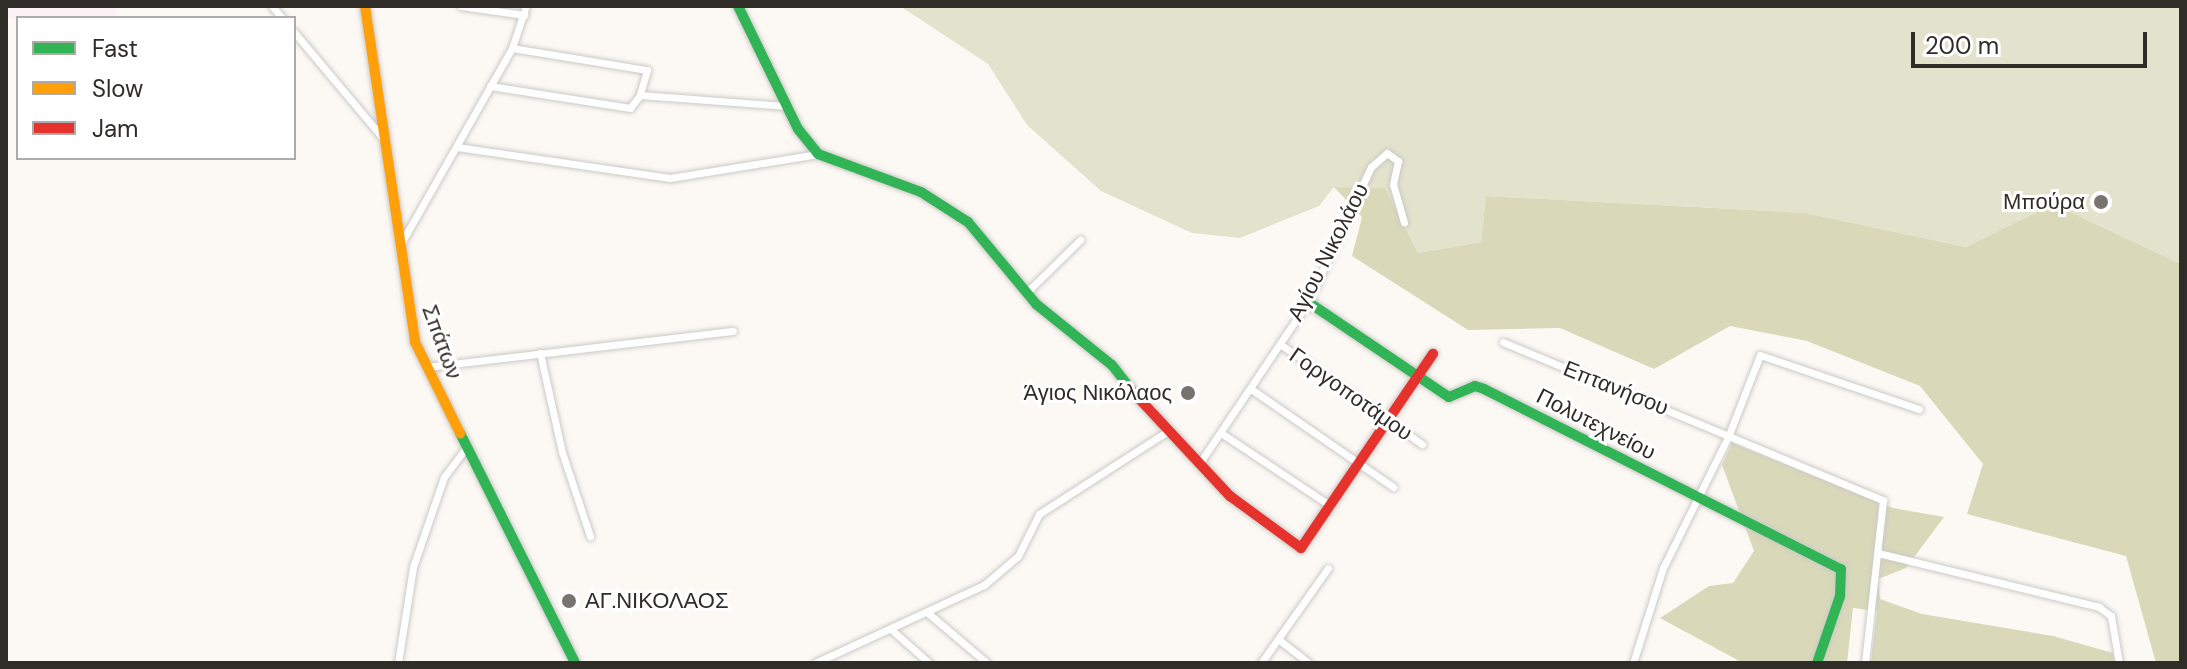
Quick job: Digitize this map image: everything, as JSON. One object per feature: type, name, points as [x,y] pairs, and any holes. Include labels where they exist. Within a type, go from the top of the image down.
[{"type":"street","name":"Σπάτων","points":[[365,6],[397,249],[411,330],[426,367],[575,663]]},
{"type":"street","points":[[397,249],[512,48],[525,10],[461,6]]},
{"type":"street","points":[[738,6],[785,106],[818,154]]},
{"type":"street","points":[[296,34],[383,138]]},
{"type":"street","points":[[490,86],[630,108],[640,95],[647,70],[512,48]]},
{"type":"street","points":[[640,95],[785,106]]},
{"type":"street","points":[[457,147],[670,178],[818,154],[948,206],[1026,293],[1112,365],[1166,432],[1201,461],[1249,514],[1301,548],[1433,354]]},
{"type":"street","name":"Αγίου Νικολάου","points":[[1201,461],[1308,302],[1371,167],[1387,153],[1398,161],[1393,184],[1404,222]]},
{"type":"street","points":[[1026,293],[1080,240]]},
{"type":"street","points":[[1308,302],[1418,376]]},
{"type":"street","points":[[426,367],[733,331]]},
{"type":"street","name":"Επτανήσου","points":[[1503,342],[1883,500],[1878,553]]},
{"type":"street","name":"Γοργοποτάμου","points":[[1280,344],[1422,444]]},
{"type":"street","points":[[540,353],[562,452],[590,536]]},
{"type":"street","points":[[1633,663],[1663,568],[1728,437],[1760,355],[1919,409]]},
{"type":"street","name":"Πολυτεχνείου","points":[[1418,376],[1449,397],[1475,386],[1841,569],[1840,596],[1817,663]]},
{"type":"street","points":[[1251,389],[1393,487]]},
{"type":"street","points":[[815,663],[893,631],[1003,572],[1039,514],[1166,432]]},
{"type":"street","points":[[1221,433],[1331,506]]},
{"type":"street","points":[[398,663],[413,567],[444,477],[466,448]]},
{"type":"street","points":[[1865,663],[1878,553],[2099,607],[2111,616],[2119,663]]},
{"type":"street","points":[[1261,663],[1328,568]]},
{"type":"street","points":[[928,613],[987,663]]},
{"type":"street","points":[[893,631],[929,663]]},
{"type":"street","points":[[1278,639],[1309,663]]},
{"type":"shaded area","points":[[6,6],[118,6],[116,16],[16,16],[16,20],[6,17]]},
{"type":"green space","points":[[900,6],[2181,6],[2181,264],[2053,204],[1966,247],[1806,213],[1486,196],[1481,242],[1418,253],[1385,188],[1334,187],[1319,206],[1240,238],[1192,233],[1101,191],[1027,125],[988,64]]},
{"type":"green space","points":[[1334,187],[1385,188],[1418,253],[1481,242],[1486,196],[1806,213],[1966,247],[2053,204],[2181,264],[2181,663],[2156,663],[2126,556],[1967,514],[1983,464],[1920,386],[1807,341],[1730,326],[1654,369],[1560,328],[1468,330],[1352,256],[1362,217]]},
{"type":"green space","points":[[1732,443],[1893,508],[1944,517],[1906,568],[1878,579],[1880,599],[1922,614],[2053,636],[2113,653],[2115,663],[1878,663],[1871,661],[1877,611],[1853,608],[1847,663],[1743,663],[1660,618],[1709,586],[1733,583],[1754,551],[1722,465]]},
{"type":"traffic: fast","points":[[738,6],[798,129],[818,154],[921,192],[968,222],[1036,304],[1112,365],[1132,391]]},
{"type":"traffic: fast","points":[[1308,302],[1449,397],[1475,386],[1484,389],[1841,569],[1840,596],[1817,663]]},
{"type":"traffic: fast","points":[[460,433],[575,663]]},
{"type":"traffic: slow","points":[[365,6],[415,342],[460,433]]},
{"type":"traffic: jam","points":[[1132,391],[1230,496],[1301,548],[1433,354]]},
{"type":"place","name":"Μπούρα","points":[[2101,202]]},
{"type":"place","name":"Άγιος Νικόλαος","points":[[1188,393]]},
{"type":"place","name":"ΑΓ.ΝΙΚΟΛΑΟΣ","points":[[569,601]]}]
